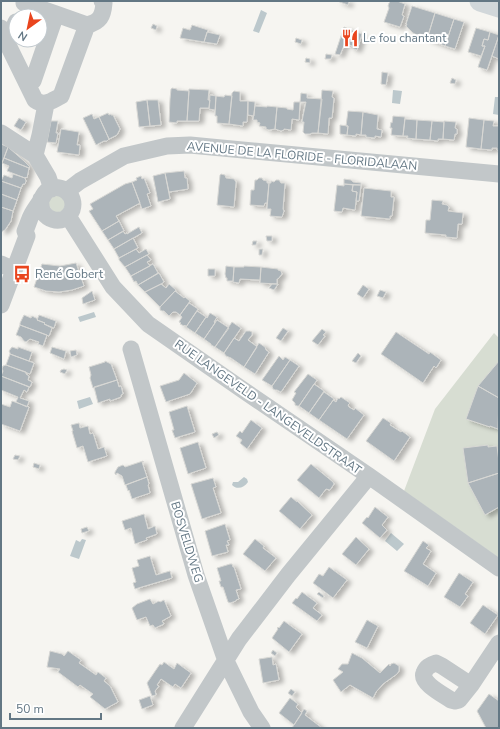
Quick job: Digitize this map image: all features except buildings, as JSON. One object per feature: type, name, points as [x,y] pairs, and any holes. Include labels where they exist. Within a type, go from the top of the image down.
[{"type":"main road","points":[[480,1],[499,7]]},
{"type":"street","points":[[22,7],[56,14],[86,25],[94,23],[100,18],[103,12],[104,3],[102,1]]},
{"type":"street","points":[[28,84],[33,81],[56,14]]},
{"type":"street","points":[[4,36],[35,100],[46,104],[61,96],[86,25]]},
{"type":"street","points":[[35,155],[46,104]]},
{"type":"street","points":[[1,133],[35,155],[48,177],[53,193]]},
{"type":"street","name":"AVENUE DE LA FLORIDE - FLORIDALAAN","points":[[1,305],[8,267],[27,236],[25,231],[32,214],[53,193],[80,181],[124,156],[167,146],[190,145],[499,174]]},
{"type":"street","points":[[27,236],[71,212],[73,201],[71,196],[53,193]]},
{"type":"street","points":[[53,193],[41,204],[42,209],[48,217],[60,218]]},
{"type":"street","name":"RUE LANGEVELD - LANGEVELDSTRAAT","points":[[60,218],[113,287],[148,324],[369,476],[499,568]]},
{"type":"street","name":"BOSVELDWEG","points":[[131,349],[196,575],[226,660],[251,712],[262,728]]},
{"type":"street","points":[[183,728],[239,639],[288,575],[369,476]]},
{"type":"street","points":[[471,685],[499,643]]},
{"type":"shaded area","points":[[261,10],[267,13],[259,33],[253,31]]},
{"type":"shaded area","points":[[393,90],[402,91],[400,104],[392,103]]},
{"type":"shaded area","points":[[495,97],[499,97],[499,115],[493,114]]},
{"type":"shaded area","points":[[60,195],[66,202],[63,211],[54,213],[48,204],[51,197]]},
{"type":"shaded area","points":[[94,312],[96,317],[80,322],[78,317]]},
{"type":"shaded area","points":[[494,333],[499,338],[499,558],[404,491],[435,409]]},
{"type":"shaded area","points":[[90,397],[93,404],[79,409],[77,401]]},
{"type":"shaded area","points":[[244,477],[248,482],[245,486],[238,488],[232,485],[233,482],[238,482]]},
{"type":"shaded area","points":[[391,533],[404,544],[397,551],[385,541]]},
{"type":"shaded area","points":[[82,539],[86,540],[79,559],[70,556],[76,540],[80,542]]},
{"type":"place","name":"Le fou chantant","points":[[350,38]]},
{"type":"place","name":"René Gobert","points":[[22,274]]}]
